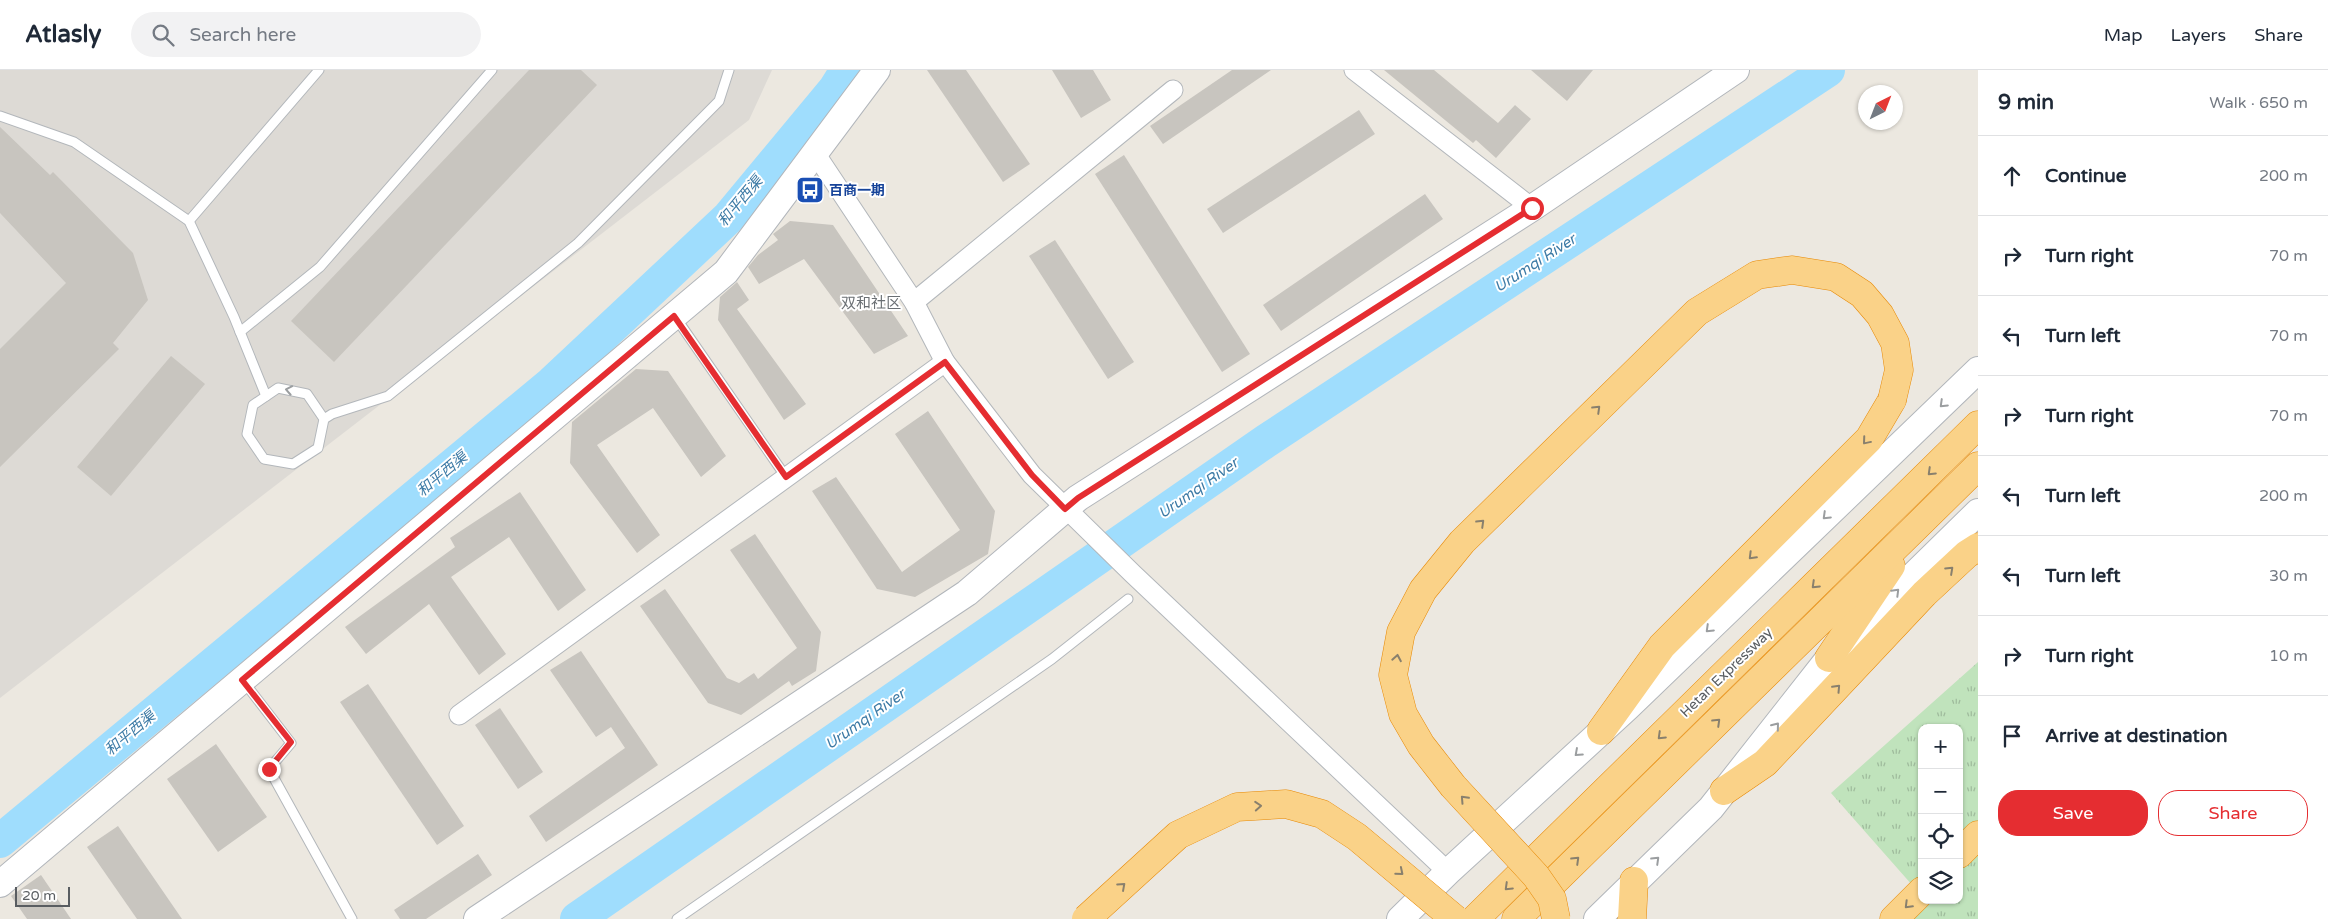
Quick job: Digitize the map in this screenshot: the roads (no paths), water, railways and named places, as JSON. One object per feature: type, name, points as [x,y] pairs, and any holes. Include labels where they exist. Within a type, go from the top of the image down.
[{"type":"highway","points":[[1556,919],[1552,899],[1536,876],[1452,786],[1421,745],[1403,714],[1394,675],[1401,632],[1423,590],[1462,542],[1697,312],[1757,275],[1792,270],[1836,277],[1862,294],[1880,315],[1895,343],[1899,370],[1892,400],[1870,440],[1662,646],[1601,731]]},
{"type":"highway","name":"Hetan Expressway","points":[[1474,919],[1978,425]]},
{"type":"highway","name":"Hetan Expressway","points":[[1516,919],[1978,466]]},
{"type":"highway","points":[[1829,658],[1917,526]]},
{"type":"highway","points":[[1724,790],[1766,763],[1924,594],[1967,554],[1978,547]]},
{"type":"highway","points":[[1086,919],[1178,836],[1237,807],[1286,804],[1322,814],[1357,837],[1455,919]]},
{"type":"highway","points":[[1963,850],[1978,835]]},
{"type":"highway","points":[[1632,919],[1634,881]]},
{"type":"highway","points":[[1894,919],[1918,895]]},
{"type":"street","points":[[0,884],[726,272],[877,70]]},
{"type":"street","points":[[1354,70],[1532,208]]},
{"type":"street","points":[[477,919],[967,592],[1073,516],[1078,498],[1532,208],[1736,70]]},
{"type":"street","points":[[914,302],[1173,90]]},
{"type":"street","points":[[816,153],[914,302],[945,362],[1032,475],[1132,574],[1448,872]]},
{"type":"street","points":[[459,714],[945,362]]},
{"type":"street","points":[[1400,919],[1448,872],[1601,731],[1978,370]]},
{"type":"street","points":[[1597,919],[1710,808],[1829,658],[1978,512]]},
{"type":"street","points":[[1618,919],[1634,881]]},
{"type":"lane","points":[[189,221],[319,70]]},
{"type":"lane","points":[[240,332],[320,267],[492,70]]},
{"type":"lane","points":[[324,419],[332,414],[388,396],[578,243],[719,100],[729,70]]},
{"type":"lane","points":[[0,116],[74,142],[189,221],[240,332],[266,396]]},
{"type":"lane","points":[[674,316],[786,477]]},
{"type":"lane","points":[[278,388],[307,394],[324,419],[318,448],[293,464],[264,459],[248,434],[253,404],[278,388]]},
{"type":"lane","points":[[678,919],[1052,658],[1128,599]]},
{"type":"lane","points":[[242,680],[291,742],[269,769],[352,919]]},
{"type":"waterway","name":"和平西渠","points":[[0,841],[552,383],[728,218],[835,89],[847,70]]},
{"type":"waterway","name":"Urumqi River","points":[[577,919],[1266,441],[1828,70]]},
{"type":"place","name":"百商一期","points":[[810,190]]},
{"type":"district","name":"双和社区","points":[[871,303]]}]
